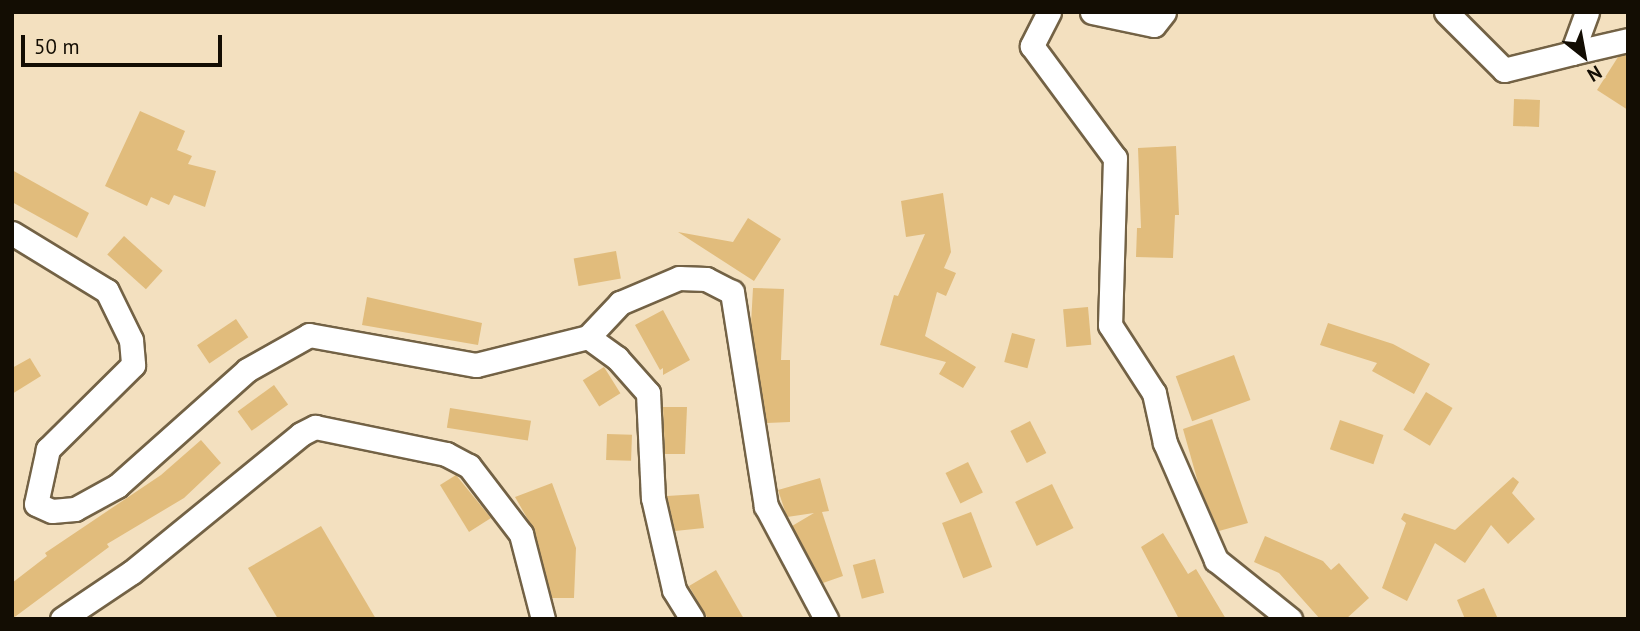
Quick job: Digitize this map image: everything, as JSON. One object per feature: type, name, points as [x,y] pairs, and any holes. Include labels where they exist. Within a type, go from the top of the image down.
[{"type":"street","points":[[1049,12],[1032,46],[1115,158],[1110,325],[1154,393],[1165,443],[1216,560],[1290,619]]},
{"type":"street","points":[[1092,12],[1154,24],[1164,12]]},
{"type":"street","points":[[1446,12],[1504,70],[1628,40]]},
{"type":"street","points":[[1572,53],[1587,12]]},
{"type":"street","points":[[12,233],[107,291],[131,340],[133,365],[48,449],[36,504],[52,511],[75,509],[117,486],[247,370],[309,335],[476,365],[588,337],[620,303],[679,278],[706,279],[732,292],[766,506],[826,619]]},
{"type":"street","points":[[588,337],[617,358],[648,393],[653,498],[674,590],[692,619]]},
{"type":"street","points":[[62,619],[132,572],[301,433],[315,427],[446,454],[468,467],[521,534],[543,619]]},
{"type":"building","points":[[1628,54],[1628,110],[1597,90],[1618,57]]},
{"type":"building","points":[[1514,99],[1540,100],[1539,127],[1513,126]]},
{"type":"building","points":[[140,111],[185,131],[177,150],[192,156],[188,164],[216,171],[205,207],[174,195],[169,205],[151,197],[147,206],[105,186]]},
{"type":"building","points":[[1176,146],[1179,215],[1175,215],[1173,258],[1136,257],[1137,228],[1141,228],[1138,148]]},
{"type":"building","points":[[12,170],[89,213],[77,238],[12,202]]},
{"type":"building","points":[[943,193],[951,252],[944,268],[956,273],[946,296],[937,292],[925,336],[976,367],[963,388],[939,374],[946,362],[880,345],[894,295],[898,296],[925,234],[906,237],[901,201]]},
{"type":"building","points":[[748,218],[781,239],[754,281],[678,232],[733,242]]},
{"type":"building","points":[[124,236],[163,271],[146,289],[107,255]]},
{"type":"building","points":[[616,251],[621,279],[579,286],[574,258]]},
{"type":"building","points":[[753,288],[784,289],[781,360],[790,360],[790,422],[767,423],[751,324]]},
{"type":"building","points":[[367,297],[482,323],[478,345],[362,325]]},
{"type":"building","points":[[1088,307],[1091,345],[1066,347],[1063,309]]},
{"type":"building","points":[[663,310],[690,360],[663,375],[663,368],[660,370],[635,325]]},
{"type":"building","points":[[236,319],[248,337],[209,364],[197,345]]},
{"type":"building","points":[[1328,323],[1393,344],[1430,364],[1414,394],[1372,371],[1377,363],[1320,345]]},
{"type":"building","points":[[1012,333],[1035,339],[1027,368],[1004,362]]},
{"type":"building","points":[[1234,355],[1250,400],[1192,421],[1176,376]]},
{"type":"building","points":[[30,358],[41,376],[12,394],[12,368]]},
{"type":"building","points":[[604,367],[620,393],[599,407],[583,380]]},
{"type":"building","points":[[274,385],[288,404],[252,431],[238,411]]},
{"type":"building","points":[[1426,392],[1453,408],[1430,446],[1403,430]]},
{"type":"building","points":[[663,407],[687,407],[685,454],[665,454]]},
{"type":"building","points":[[450,408],[531,421],[528,441],[447,428]]},
{"type":"building","points":[[1212,419],[1248,523],[1219,531],[1199,486],[1183,429]]},
{"type":"building","points":[[1340,420],[1383,435],[1373,464],[1330,449]]},
{"type":"building","points":[[1030,421],[1046,453],[1027,463],[1010,431]]},
{"type":"building","points":[[607,434],[632,435],[631,461],[606,460]]},
{"type":"building","points":[[201,440],[221,463],[184,498],[107,544],[109,547],[12,619],[12,583],[47,556],[45,553],[161,475]]},
{"type":"building","points":[[968,462],[983,493],[960,504],[946,473]]},
{"type":"building","points":[[456,475],[491,518],[469,532],[440,485]]},
{"type":"building","points":[[1513,477],[1519,482],[1512,493],[1535,519],[1508,544],[1491,525],[1465,563],[1435,543],[1407,601],[1382,588],[1406,523],[1401,519],[1404,513],[1455,530]]},
{"type":"building","points":[[820,478],[829,511],[822,512],[843,576],[823,583],[792,526],[814,513],[787,517],[778,490]]},
{"type":"building","points":[[552,483],[576,548],[574,598],[552,598],[534,530],[515,497]]},
{"type":"building","points":[[1052,484],[1073,528],[1037,546],[1015,502]]},
{"type":"building","points":[[699,494],[704,528],[675,531],[667,496]]},
{"type":"building","points":[[971,512],[992,567],[963,578],[942,523]]},
{"type":"building","points":[[321,526],[376,619],[278,619],[248,568]]},
{"type":"building","points":[[1163,533],[1188,574],[1196,569],[1226,619],[1179,619],[1141,547]]},
{"type":"building","points":[[1265,536],[1323,561],[1331,570],[1339,563],[1369,598],[1346,619],[1320,619],[1279,573],[1254,562]]},
{"type":"building","points":[[875,559],[884,593],[862,599],[853,565]]},
{"type":"building","points":[[716,570],[744,619],[708,619],[689,586]]},
{"type":"building","points":[[1484,588],[1498,619],[1465,619],[1457,600]]}]
